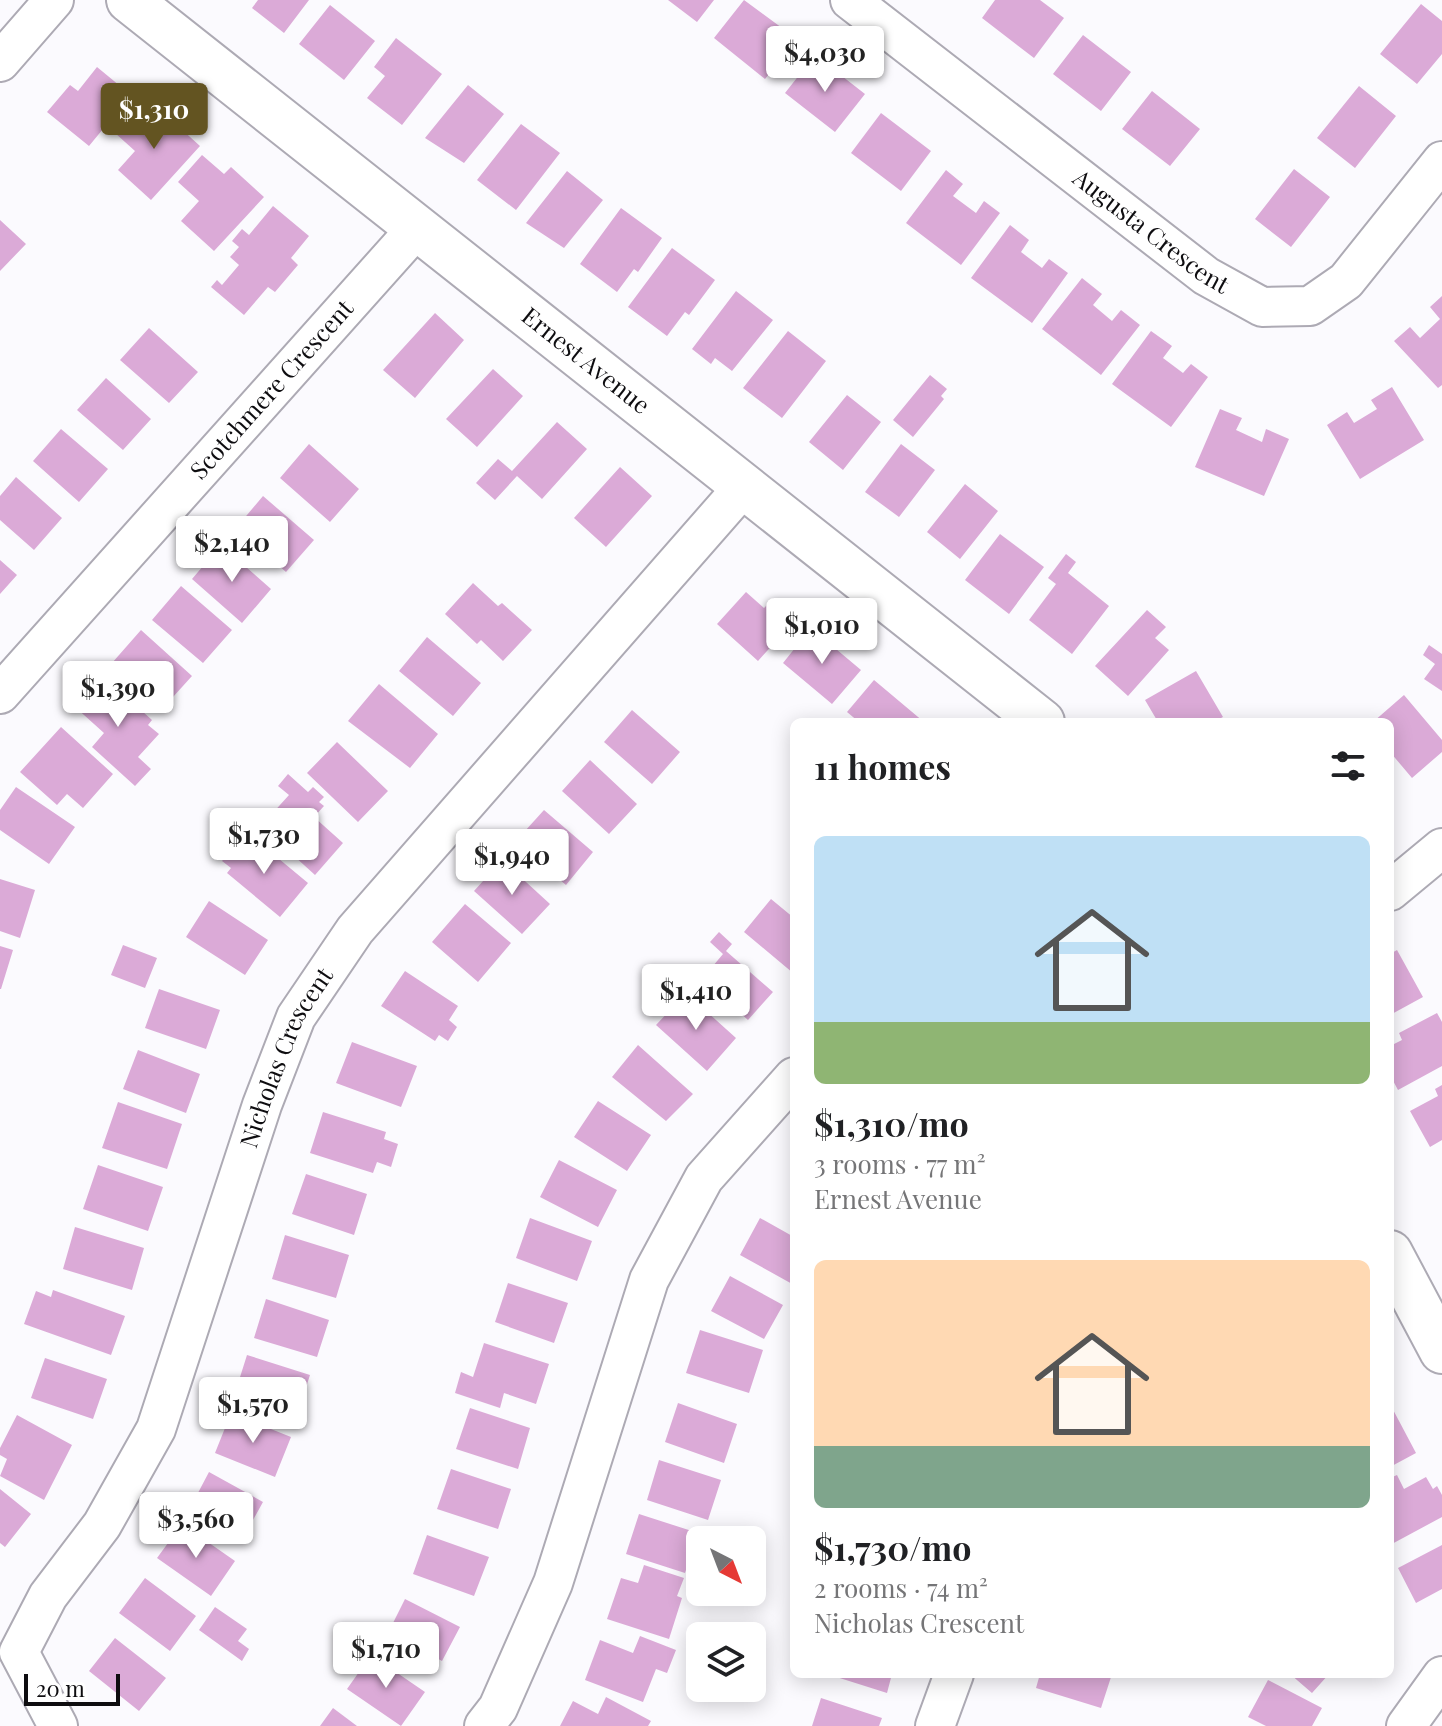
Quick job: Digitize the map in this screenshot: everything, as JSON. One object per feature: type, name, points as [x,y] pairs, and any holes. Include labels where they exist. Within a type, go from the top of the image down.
[{"type":"street","points":[[0,62],[54,0]]},
{"type":"street","name":"Ernest Avenue","points":[[129,0],[1037,718]]},
{"type":"street","name":"Augusta Crescent","points":[[850,0],[1206,276],[1262,307],[1310,306],[1346,281],[1442,161]]},
{"type":"street","name":"Scotchmere Crescent","points":[[0,694],[417,228]]},
{"type":"street","name":"Nicholas Crescent","points":[[58,1726],[19,1652],[48,1596],[102,1525],[156,1429],[262,1105],[296,1017],[355,930],[745,485]]},
{"type":"street","points":[[1394,888],[1442,848]]},
{"type":"street","points":[[484,1726],[498,1708],[553,1583],[649,1280],[704,1178],[790,1081]]},
{"type":"street","points":[[1394,1261],[1442,1351]]},
{"type":"street","points":[[1406,1726],[1442,1676]]},
{"type":"street","points":[[935,1726],[953,1678]]},
{"type":"building","points":[[258,0],[309,0],[284,33],[252,8]]},
{"type":"building","points":[[668,0],[714,0],[697,22]]},
{"type":"building","points":[[744,0],[797,39],[765,79],[714,38]]},
{"type":"building","points":[[995,0],[1040,0],[1064,18],[1034,58],[982,18]]},
{"type":"building","points":[[1421,4],[1442,21],[1442,54],[1417,84],[1380,54]]},
{"type":"building","points":[[330,5],[375,41],[344,80],[299,44]]},
{"type":"building","points":[[1083,35],[1131,72],[1101,111],[1053,74]]},
{"type":"building","points":[[396,38],[442,74],[402,125],[367,98],[385,76],[374,67]]},
{"type":"building","points":[[815,55],[865,94],[835,132],[785,93]]},
{"type":"building","points":[[97,67],[131,95],[89,146],[47,112],[70,85],[78,91]]},
{"type":"building","points":[[468,85],[504,114],[464,163],[425,138]]},
{"type":"building","points":[[1359,86],[1396,116],[1355,168],[1317,138]]},
{"type":"building","points":[[1152,91],[1200,129],[1170,166],[1122,129]]},
{"type":"building","points":[[140,107],[161,125],[168,117],[200,146],[151,200],[118,170],[135,151],[115,133]]},
{"type":"building","points":[[881,113],[931,151],[901,191],[851,153]]},
{"type":"building","points":[[521,124],[560,153],[516,210],[477,180]]},
{"type":"building","points":[[202,155],[224,174],[231,167],[264,197],[214,251],[181,221],[199,201],[178,182]]},
{"type":"building","points":[[1294,169],[1330,197],[1291,247],[1255,219]]},
{"type":"building","points":[[946,170],[963,184],[953,196],[976,213],[984,201],[1000,213],[961,265],[906,223]]},
{"type":"building","points":[[567,171],[603,200],[564,248],[526,223]]},
{"type":"building","points":[[273,206],[309,236],[291,258],[298,265],[275,292],[268,287],[244,315],[211,287],[217,280],[222,285],[239,265],[230,257],[239,247],[232,241],[242,229],[249,235]]},
{"type":"building","points":[[621,208],[662,238],[638,272],[634,269],[617,292],[580,264]]},
{"type":"building","points":[[0,220],[26,244],[0,271]]},
{"type":"building","points":[[1010,225],[1029,240],[1021,252],[1042,268],[1049,259],[1068,273],[1032,323],[971,278]]},
{"type":"building","points":[[672,248],[715,280],[689,315],[685,312],[667,336],[628,307]]},
{"type":"building","points":[[1082,278],[1102,294],[1093,305],[1112,321],[1121,310],[1140,325],[1101,375],[1042,329]]},
{"type":"building","points":[[736,291],[773,320],[732,371],[715,358],[711,364],[692,349]]},
{"type":"building","points":[[1442,296],[1442,385],[1438,388],[1394,341],[1410,327],[1420,338],[1440,319],[1430,307]]},
{"type":"building","points":[[435,313],[464,340],[415,398],[383,370]]},
{"type":"building","points":[[149,328],[198,372],[169,403],[120,360]]},
{"type":"building","points":[[788,331],[826,361],[782,418],[743,388]]},
{"type":"building","points":[[1151,331],[1172,346],[1163,358],[1183,373],[1191,364],[1208,377],[1171,427],[1112,384]]},
{"type":"building","points":[[493,369],[523,396],[477,447],[446,419]]},
{"type":"building","points":[[930,375],[947,389],[941,396],[944,399],[913,437],[893,420]]},
{"type":"building","points":[[106,378],[151,419],[123,450],[77,410]]},
{"type":"building","points":[[1392,387],[1424,440],[1360,479],[1327,425],[1347,412],[1354,423],[1377,409],[1371,400]]},
{"type":"building","points":[[847,395],[881,422],[843,470],[809,442]]},
{"type":"building","points":[[1220,409],[1242,418],[1236,430],[1262,442],[1266,429],[1289,439],[1264,496],[1195,467]]},
{"type":"building","points":[[557,422],[587,449],[542,499],[517,476],[495,500],[476,483],[498,459],[512,471]]},
{"type":"building","points":[[61,429],[108,469],[79,502],[33,461]]},
{"type":"building","points":[[309,444],[359,489],[330,522],[280,478]]},
{"type":"building","points":[[901,444],[935,470],[899,517],[865,492]]},
{"type":"building","points":[[620,467],[652,496],[606,547],[574,518]]},
{"type":"building","points":[[16,477],[62,518],[34,550],[0,520],[0,496]]},
{"type":"building","points":[[965,484],[998,511],[960,559],[927,532]]},
{"type":"building","points":[[263,496],[314,540],[286,572],[236,528]]},
{"type":"building","points":[[1000,534],[1044,567],[1009,614],[965,580]]},
{"type":"building","points":[[221,545],[271,589],[242,623],[192,579]]},
{"type":"building","points":[[1066,554],[1076,562],[1068,573],[1109,606],[1072,654],[1029,620],[1056,584],[1048,578]]},
{"type":"building","points":[[0,560],[17,575],[0,594]]},
{"type":"building","points":[[473,583],[498,606],[502,603],[532,630],[503,661],[481,640],[477,644],[445,614]]},
{"type":"building","points":[[181,586],[232,630],[203,663],[152,620]]},
{"type":"building","points":[[746,592],[764,608],[774,598],[796,619],[758,661],[717,624]]},
{"type":"building","points":[[1147,610],[1166,627],[1155,638],[1169,650],[1128,696],[1095,666]]},
{"type":"building","points":[[811,628],[861,670],[832,704],[783,663]]},
{"type":"building","points":[[141,630],[192,676],[163,708],[112,663]]},
{"type":"building","points":[[427,637],[481,683],[453,716],[399,671]]},
{"type":"building","points":[[1429,645],[1442,654],[1442,691],[1424,679],[1435,664],[1423,655]]},
{"type":"building","points":[[1196,671],[1223,717],[1156,718],[1145,700]]},
{"type":"building","points":[[102,675],[152,720],[148,725],[159,734],[138,757],[151,769],[135,786],[92,747],[104,733],[74,706]]},
{"type":"building","points":[[874,680],[919,718],[854,718],[847,712]]},
{"type":"building","points":[[379,684],[438,734],[410,768],[348,721]]},
{"type":"building","points":[[1404,695],[1442,740],[1442,752],[1412,778],[1394,757],[1394,718],[1378,718]]},
{"type":"building","points":[[632,710],[680,752],[652,784],[604,742]]},
{"type":"building","points":[[61,727],[113,774],[83,808],[67,794],[57,805],[20,772]]},
{"type":"building","points":[[337,742],[388,791],[358,822],[307,773]]},
{"type":"building","points":[[590,760],[637,804],[609,834],[562,791]]},
{"type":"building","points":[[288,774],[308,792],[313,787],[324,797],[319,802],[324,806],[314,817],[343,843],[315,875],[261,826],[289,795],[278,786]]},
{"type":"building","points":[[16,787],[75,827],[49,864],[0,830],[0,810]]},
{"type":"building","points":[[544,810],[593,852],[566,885],[515,842]]},
{"type":"building","points":[[242,838],[250,845],[255,839],[308,883],[280,917],[227,873],[231,868],[222,861]]},
{"type":"building","points":[[502,860],[550,904],[522,934],[474,891]]},
{"type":"building","points":[[0,879],[35,890],[20,938],[0,931]]},
{"type":"building","points":[[771,899],[790,915],[790,970],[744,932]]},
{"type":"building","points":[[209,901],[268,940],[245,975],[186,937]]},
{"type":"building","points":[[465,904],[511,943],[478,982],[432,942]]},
{"type":"building","points":[[719,932],[732,944],[726,951],[773,992],[748,1020],[702,979],[723,954],[710,942]]},
{"type":"building","points":[[123,945],[157,958],[145,988],[111,975]]},
{"type":"building","points":[[0,946],[13,950],[1,989],[0,989]]},
{"type":"building","points":[[1397,950],[1423,997],[1394,1013],[1394,952]]},
{"type":"building","points":[[405,971],[458,1006],[449,1020],[457,1027],[448,1041],[439,1035],[435,1041],[381,1006]]},
{"type":"building","points":[[159,989],[220,1010],[206,1049],[145,1028]]},
{"type":"building","points":[[686,993],[736,1038],[707,1071],[656,1025]]},
{"type":"building","points":[[1437,1013],[1442,1022],[1442,1066],[1398,1090],[1394,1082],[1394,1044],[1402,1040],[1399,1033]]},
{"type":"building","points":[[352,1042],[417,1066],[401,1107],[336,1083]]},
{"type":"building","points":[[638,1045],[693,1094],[666,1121],[612,1077]]},
{"type":"building","points":[[138,1050],[200,1074],[186,1113],[123,1089]]},
{"type":"building","points":[[1442,1085],[1442,1140],[1430,1147],[1410,1111],[1438,1096],[1435,1089]]},
{"type":"building","points":[[598,1101],[651,1135],[627,1171],[574,1137]]},
{"type":"building","points":[[118,1102],[182,1124],[167,1169],[102,1148]]},
{"type":"building","points":[[323,1112],[386,1132],[384,1139],[398,1144],[391,1167],[377,1162],[373,1173],[310,1153]]},
{"type":"building","points":[[559,1160],[617,1190],[598,1227],[540,1197]]},
{"type":"building","points":[[98,1165],[163,1187],[148,1231],[83,1209]]},
{"type":"building","points":[[306,1174],[367,1194],[354,1235],[292,1214]]},
{"type":"building","points":[[530,1218],[592,1241],[577,1281],[516,1258]]},
{"type":"building","points":[[760,1218],[790,1235],[790,1283],[740,1255]]},
{"type":"building","points":[[75,1227],[144,1248],[132,1290],[63,1269]]},
{"type":"building","points":[[285,1235],[349,1255],[336,1298],[272,1279]]},
{"type":"building","points":[[730,1276],[783,1305],[764,1339],[711,1311]]},
{"type":"building","points":[[508,1283],[568,1303],[554,1343],[495,1322]]},
{"type":"building","points":[[53,1290],[125,1316],[111,1355],[24,1324],[36,1291],[51,1297]]},
{"type":"building","points":[[266,1299],[329,1320],[317,1357],[254,1338]]},
{"type":"building","points":[[700,1330],[763,1350],[749,1393],[686,1373]]},
{"type":"building","points":[[484,1343],[549,1364],[536,1404],[504,1393],[500,1408],[455,1393],[461,1372],[473,1377]]},
{"type":"building","points":[[247,1355],[310,1375],[298,1412],[235,1393]]},
{"type":"building","points":[[45,1358],[107,1379],[93,1419],[31,1398]]},
{"type":"building","points":[[678,1403],[737,1424],[724,1463],[665,1442]]},
{"type":"building","points":[[470,1408],[530,1428],[518,1469],[456,1449]]},
{"type":"building","points":[[1394,1412],[1416,1453],[1394,1465]]},
{"type":"building","points":[[231,1413],[291,1437],[275,1477],[215,1453]]},
{"type":"building","points":[[17,1415],[72,1445],[44,1500],[0,1476],[7,1459],[0,1455],[0,1448]]},
{"type":"building","points":[[659,1460],[721,1480],[708,1520],[647,1500]]},
{"type":"building","points":[[451,1469],[511,1489],[498,1529],[437,1509]]},
{"type":"building","points":[[209,1472],[263,1502],[243,1538],[190,1508]]},
{"type":"building","points":[[1397,1475],[1404,1489],[1426,1477],[1433,1489],[1437,1486],[1442,1495],[1442,1517],[1394,1543],[1394,1476]]},
{"type":"building","points":[[0,1489],[31,1514],[5,1547],[0,1543]]},
{"type":"building","points":[[639,1514],[686,1529],[685,1573],[626,1554]]},
{"type":"building","points":[[182,1524],[235,1561],[211,1596],[157,1558]]},
{"type":"building","points":[[427,1535],[489,1557],[474,1596],[413,1574]]},
{"type":"building","points":[[1442,1545],[1442,1589],[1416,1603],[1398,1568]]},
{"type":"building","points":[[644,1565],[684,1578],[677,1596],[682,1598],[669,1639],[607,1619],[621,1578],[638,1583]]},
{"type":"building","points":[[145,1578],[196,1616],[170,1651],[119,1613]]},
{"type":"building","points":[[405,1599],[460,1627],[442,1661],[433,1656],[424,1674],[379,1651]]},
{"type":"building","points":[[215,1607],[247,1629],[238,1641],[249,1649],[242,1661],[199,1630]]},
{"type":"building","points":[[640,1636],[676,1650],[667,1673],[656,1669],[643,1702],[585,1680],[600,1640],[633,1653]]},
{"type":"building","points":[[115,1638],[166,1678],[139,1711],[89,1671]]},
{"type":"building","points":[[371,1655],[425,1692],[401,1726],[347,1689]]},
{"type":"building","points":[[840,1678],[891,1678],[887,1693]]},
{"type":"building","points":[[1039,1678],[1111,1678],[1101,1708],[1036,1688]]},
{"type":"building","points":[[1295,1678],[1325,1678],[1312,1693]]},
{"type":"building","points":[[1268,1680],[1322,1708],[1312,1726],[1266,1726],[1248,1717]]},
{"type":"building","points":[[606,1697],[651,1721],[648,1726],[560,1726],[573,1701],[598,1714]]},
{"type":"building","points":[[821,1698],[882,1718],[879,1726],[812,1726]]},
{"type":"building","points":[[333,1708],[357,1726],[320,1726]]}]
